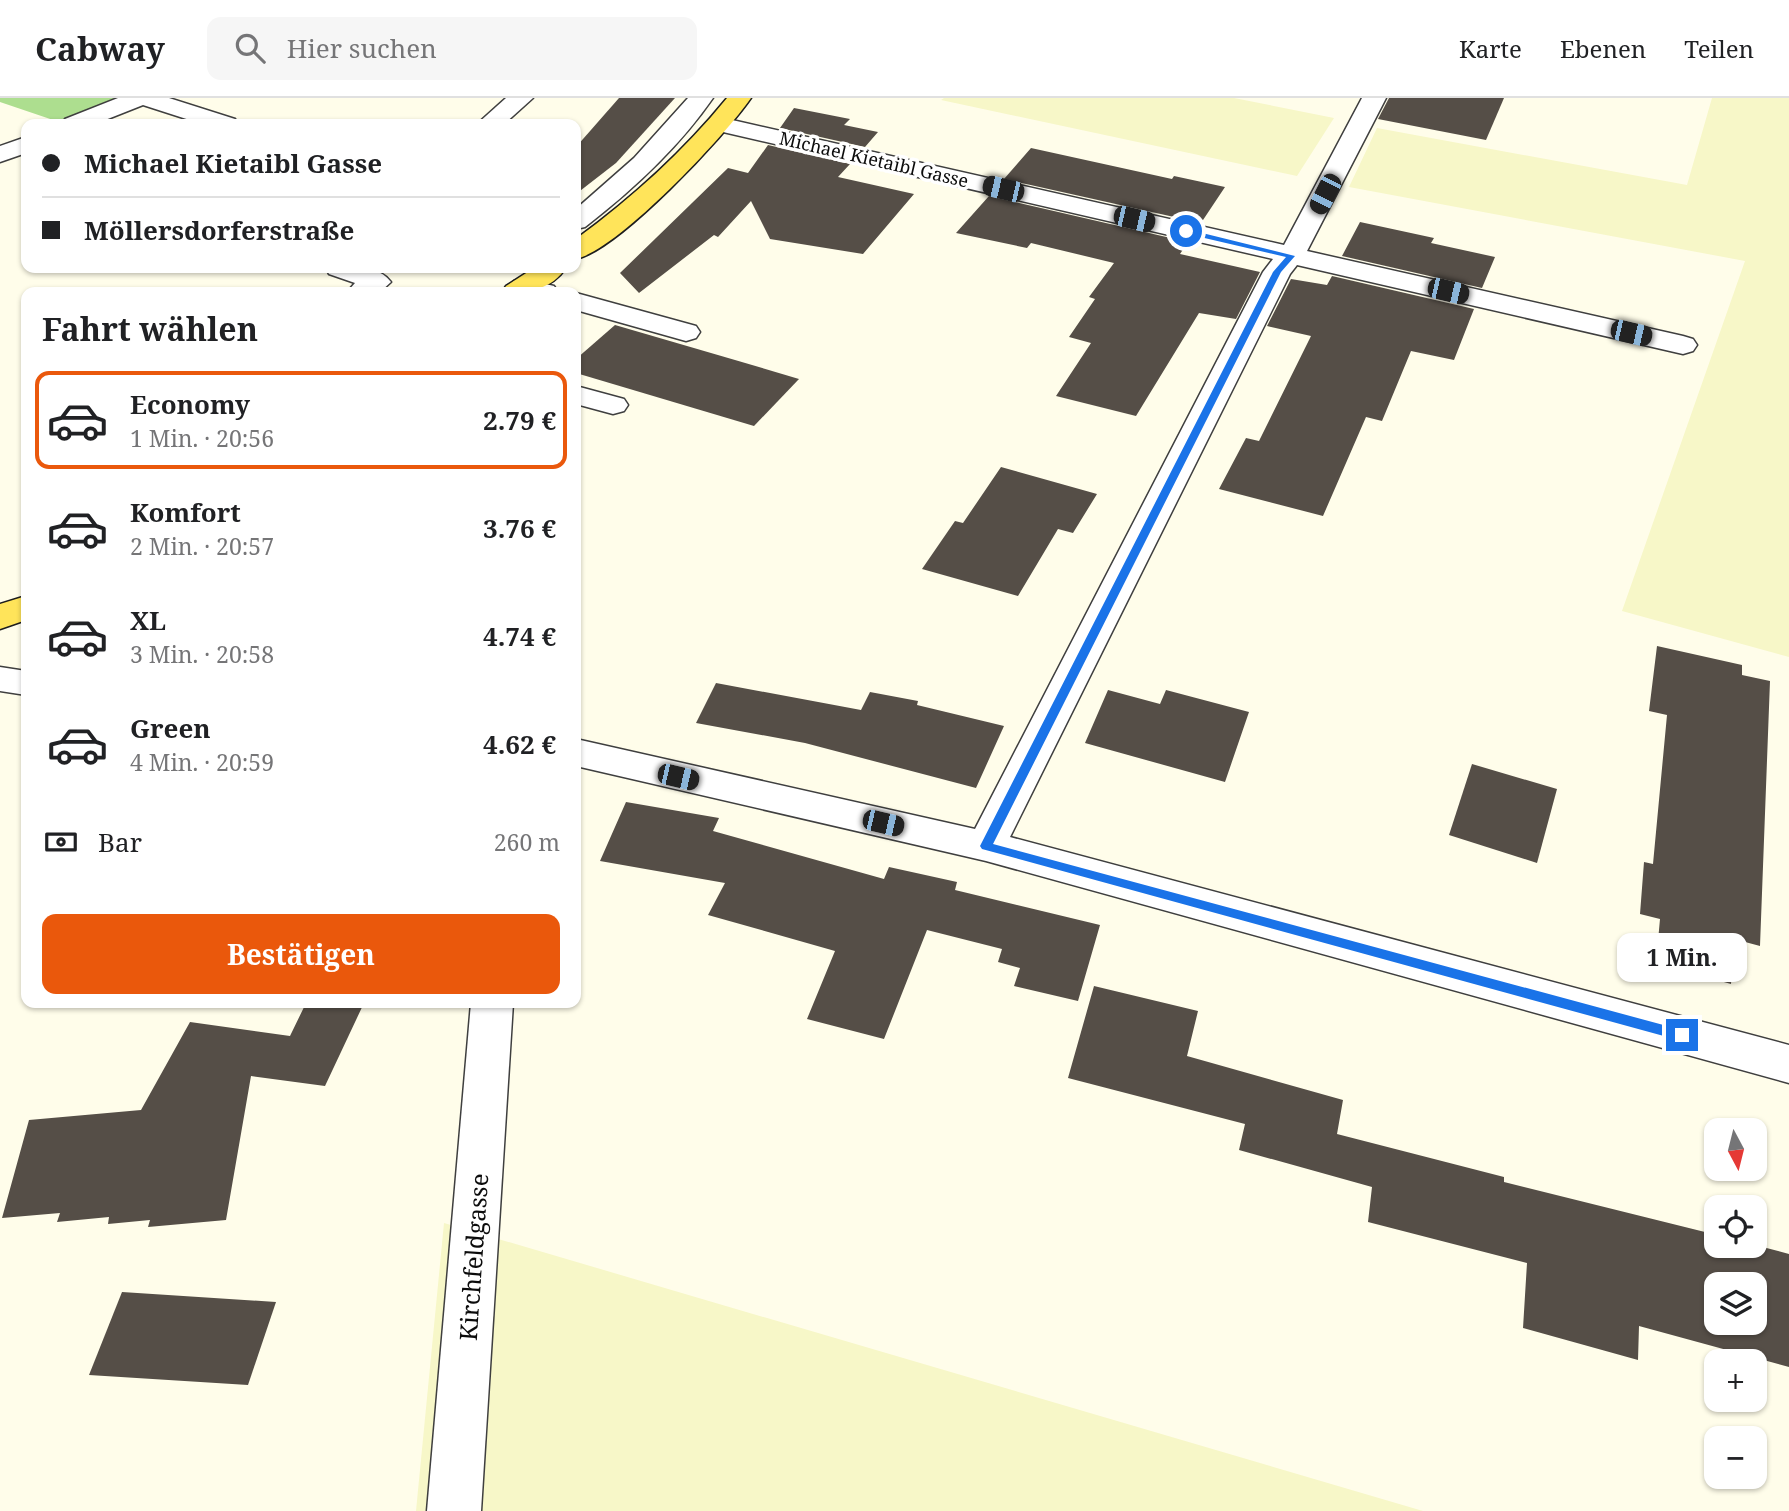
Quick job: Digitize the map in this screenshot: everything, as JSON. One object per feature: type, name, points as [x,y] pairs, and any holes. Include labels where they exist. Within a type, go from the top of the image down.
[{"type":"main road","points":[[581,238],[624,217],[668,177],[719,124],[739,98]]},
{"type":"main road","points":[[531,287],[547,273]]},
{"type":"main road","points":[[0,617],[21,609]]},
{"type":"street","points":[[86,119],[139,98]]},
{"type":"street","points":[[145,98],[210,119]]},
{"type":"street","points":[[495,119],[521,98]]},
{"type":"street","points":[[581,236],[665,143],[701,98]]},
{"type":"street","points":[[986,846],[1277,272],[1301,242],[1374,98]]},
{"type":"street","name":"Michael Kietaibl Gasse","points":[[719,124],[1683,345]]},
{"type":"street","points":[[0,155],[21,146]]},
{"type":"street","points":[[353,273],[377,282],[369,287]]},
{"type":"street","points":[[581,302],[687,332]]},
{"type":"street","points":[[581,396],[613,405]]},
{"type":"street","points":[[0,679],[21,682]]},
{"type":"street","points":[[581,754],[986,846],[1789,1064]]},
{"type":"street","name":"Kirchfeldgasse","points":[[454,1511],[492,1008]]},
{"type":"green space","points":[[0,98],[118,98],[71,119],[50,119],[0,102]]},
{"type":"green space","points":[[1234,98],[1334,118],[1297,176],[941,100]]},
{"type":"green space","points":[[1712,98],[1789,98],[1789,657],[1622,611],[1745,261],[1349,187],[1377,128],[1687,185]]},
{"type":"green space","points":[[444,1223],[1423,1511],[416,1511]]},
{"type":"building","points":[[619,98],[675,98],[616,163],[581,190],[581,141]]},
{"type":"building","points":[[1389,98],[1504,98],[1486,140],[1378,119]]},
{"type":"building","points":[[794,108],[850,119],[844,125],[878,132],[865,147],[780,128]]},
{"type":"building","points":[[768,145],[850,164],[838,177],[914,194],[863,254],[770,239],[751,201],[718,237],[714,235],[639,293],[620,273],[728,168],[748,173]]},
{"type":"building","points":[[1031,148],[1172,179],[1174,176],[1225,187],[1201,223],[1004,179]]},
{"type":"building","points":[[989,196],[1188,242],[1180,254],[1260,272],[1236,319],[1199,313],[1136,416],[1056,396],[1091,343],[1069,337],[1095,299],[1089,297],[1114,263],[1031,243],[1027,248],[956,233]]},
{"type":"building","points":[[1360,222],[1434,238],[1431,243],[1495,257],[1482,288],[1342,256]]},
{"type":"building","points":[[1332,276],[1474,309],[1454,360],[1411,351],[1382,421],[1366,417],[1323,516],[1219,489],[1246,438],[1259,441],[1311,336],[1267,326],[1291,279],[1327,285]]},
{"type":"building","points":[[615,325],[799,379],[754,426],[581,374],[581,355]]},
{"type":"building","points":[[1001,467],[1097,494],[1073,533],[1058,529],[1018,596],[922,569],[955,521],[963,523]]},
{"type":"building","points":[[1657,646],[1742,665],[1742,675],[1770,681],[1760,946],[1734,939],[1731,984],[1656,963],[1660,919],[1640,914],[1644,862],[1653,864],[1667,715],[1649,711]]},
{"type":"building","points":[[716,683],[861,710],[870,692],[918,701],[917,705],[1004,726],[976,788],[805,743],[696,723]]},
{"type":"building","points":[[1108,690],[1160,704],[1166,690],[1249,712],[1225,782],[1085,743]]},
{"type":"building","points":[[1472,764],[1557,789],[1537,863],[1449,835]]},
{"type":"building","points":[[626,802],[719,818],[713,831],[884,879],[889,867],[957,882],[955,890],[1100,925],[1078,1001],[1014,986],[1020,968],[998,962],[1002,949],[927,930],[884,1039],[807,1019],[835,951],[708,915],[725,883],[600,861]]},
{"type":"building","points":[[1094,986],[1198,1011],[1187,1056],[1343,1100],[1337,1134],[1504,1177],[1504,1182],[1704,1232],[1704,1258],[1767,1258],[1767,1248],[1789,1254],[1789,1367],[1767,1361],[1767,1349],[1723,1349],[1639,1326],[1638,1360],[1523,1328],[1527,1263],[1368,1222],[1372,1187],[1239,1150],[1245,1124],[1068,1078]]},
{"type":"building","points":[[304,1008],[362,1008],[325,1086],[251,1076],[226,1220],[148,1227],[150,1220],[108,1224],[109,1217],[57,1222],[60,1213],[2,1218],[29,1120],[141,1110],[190,1022],[290,1036]]},
{"type":"building","points":[[122,1292],[276,1302],[248,1385],[89,1375]]},
{"type":"route","points":[[1186,231],[1291,256],[1277,272],[986,846],[1682,1035]]}]
